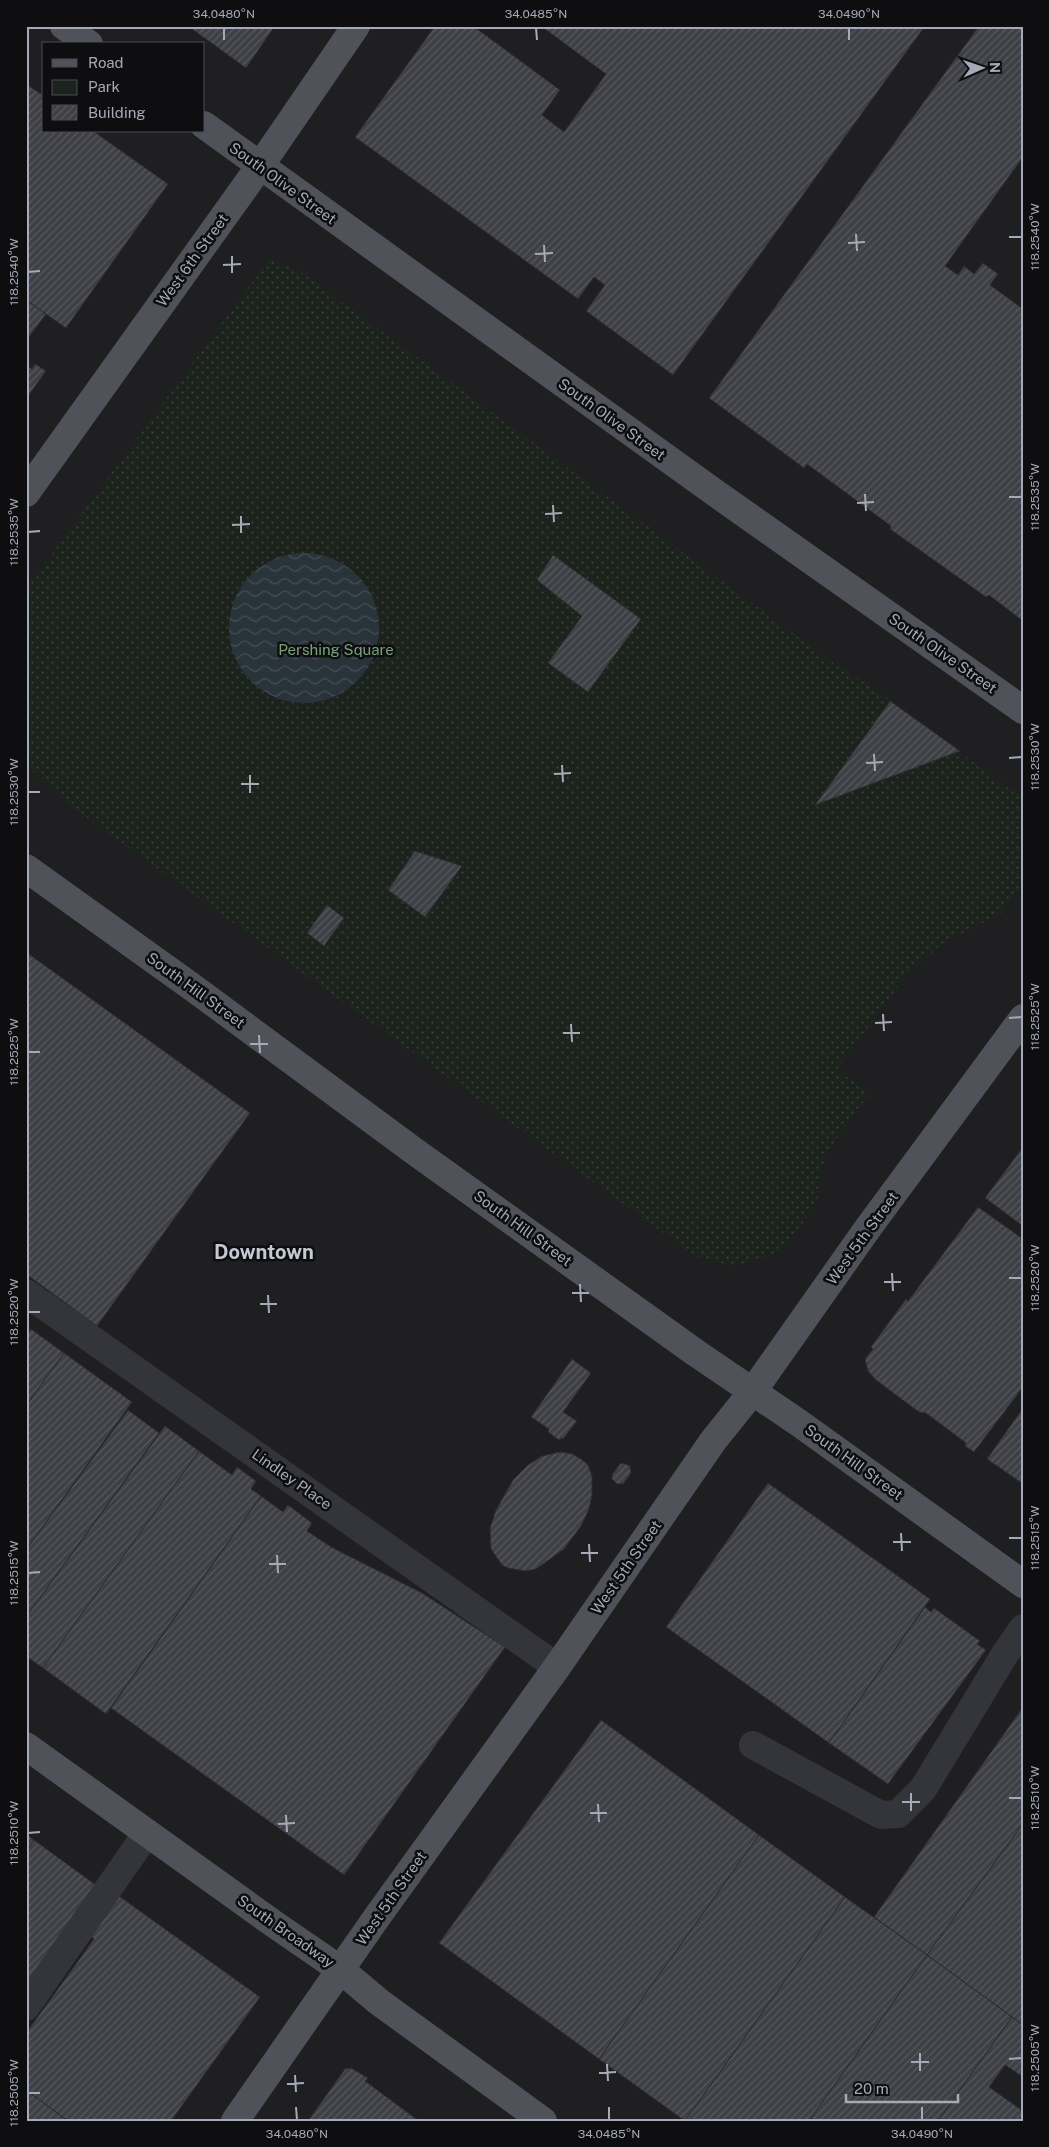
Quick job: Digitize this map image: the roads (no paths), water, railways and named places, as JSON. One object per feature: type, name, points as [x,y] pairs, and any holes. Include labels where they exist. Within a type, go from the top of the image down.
[{"type":"main road","points":[[64,26],[86,42]]},
{"type":"main road","name":"West 6th Street","points":[[26,493],[260,166],[356,26]]},
{"type":"main road","name":"South Olive Street","points":[[205,126],[700,482],[1023,710]]},
{"type":"main road","name":"South Hill Street","points":[[26,868],[690,1349],[753,1391],[1023,1584]]},
{"type":"main road","name":"West 5th Street","points":[[235,2121],[557,1667],[713,1441],[753,1391],[868,1228],[1023,1018]]},
{"type":"main road","name":"South Broadway","points":[[26,1746],[341,1970],[379,2002],[544,2121]]},
{"type":"lane","name":"Lindley Place","points":[[26,1293],[557,1667]]},
{"type":"lane","points":[[753,1746],[881,1816],[898,1814],[923,1789],[1004,1654],[1023,1628]]},
{"type":"lane","points":[[26,2007],[147,1833]]},
{"type":"water","points":[[304,553],[319,554],[333,558],[346,565],[357,575],[367,586],[374,599],[378,613],[378,643],[374,657],[367,670],[357,681],[346,691],[333,698],[319,702],[304,703],[289,702],[275,698],[262,691],[251,681],[241,670],[234,657],[230,643],[229,628],[230,613],[234,599],[241,586],[251,575],[262,565],[275,558],[289,554]]},
{"type":"district","name":"Downtown","points":[[264,1252]]},
{"type":"park label","name":"Pershing Square","points":[[336,649]]}]
